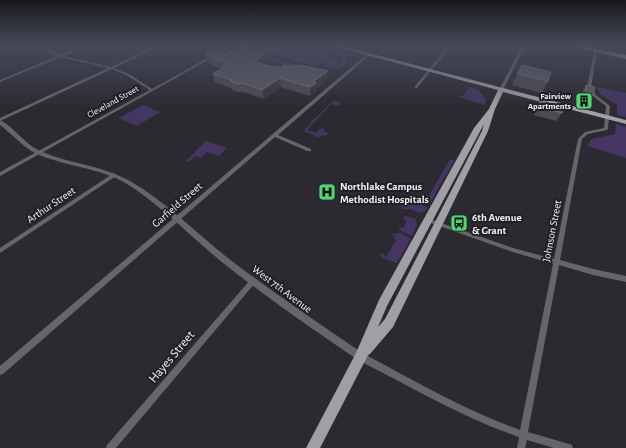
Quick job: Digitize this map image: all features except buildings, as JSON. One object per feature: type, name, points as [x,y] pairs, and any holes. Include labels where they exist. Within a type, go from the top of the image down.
[{"type":"main road","points":[[410,66],[626,122]]},
{"type":"main road","points":[[361,357],[389,323],[485,131],[492,109],[501,90]]},
{"type":"main road","points":[[314,448],[361,357],[377,315],[479,124],[492,109]]},
{"type":"main road","points":[[463,153],[472,156]]},
{"type":"street","points":[[0,81],[36,66]]},
{"type":"street","points":[[102,66],[123,73],[152,90]]},
{"type":"street","points":[[0,121],[115,66]]},
{"type":"street","name":"Cleveland Street","points":[[0,174],[196,66]]},
{"type":"street","name":"Garfield Street","points":[[0,371],[175,219],[355,66]]},
{"type":"street","points":[[416,87],[433,66]]},
{"type":"street","points":[[501,90],[513,66]]},
{"type":"street","points":[[593,66],[589,88],[608,106],[608,117]]},
{"type":"street","name":"Johnson Street","points":[[520,448],[580,139],[583,135],[591,132],[605,131],[608,117]]},
{"type":"street","name":"West 7th Avenue","points":[[0,121],[39,152],[59,160],[99,169],[136,187],[253,281],[302,318],[361,357],[442,400],[523,435],[569,448]]},
{"type":"street","points":[[274,135],[309,150]]},
{"type":"street","name":"Arthur Street","points":[[0,251],[114,175]]},
{"type":"street","points":[[427,220],[513,250],[626,279]]},
{"type":"street","name":"Hayes Street","points":[[110,448],[253,281]]},
{"type":"shaded area","points":[[289,66],[325,69],[333,68],[327,66],[341,66],[327,71]]},
{"type":"shaded area","points":[[470,87],[478,90],[482,94],[486,101],[484,105],[459,97],[463,96]]},
{"type":"shaded area","points":[[597,87],[626,93],[626,117],[617,115],[617,105],[600,94]]},
{"type":"shaded area","points":[[333,101],[341,102],[338,106],[331,104],[307,130],[316,133],[322,128],[325,129],[323,131],[330,134],[318,137],[303,131],[311,122]]},
{"type":"shaded area","points":[[143,105],[160,112],[137,126],[119,118]]},
{"type":"shaded area","points":[[616,124],[626,127],[626,158],[587,146],[592,139],[615,134]]},
{"type":"shaded area","points":[[206,141],[227,148],[219,156],[207,152],[201,158],[195,156],[189,162],[186,161]]},
{"type":"shaded area","points":[[450,159],[454,161],[445,177],[442,178],[443,179],[430,204],[420,205],[407,201],[408,197],[418,201],[426,201]]},
{"type":"shaded area","points":[[406,201],[428,207],[421,213],[409,209],[402,209],[402,202]]},
{"type":"shaded area","points":[[406,216],[416,219],[417,224],[412,236],[401,231],[398,225],[403,229],[406,222],[403,217]]},
{"type":"shaded area","points":[[400,233],[411,238],[397,263],[395,263],[382,257],[380,253],[386,257],[396,240],[392,234]]},
{"type":"place","name":"Fairview Apartments","points":[[584,101]]},
{"type":"place","name":"Northlake Campus Methodist Hospitals","points":[[327,192]]},
{"type":"place","name":"6th Avenue & Grant","points":[[459,223]]}]
